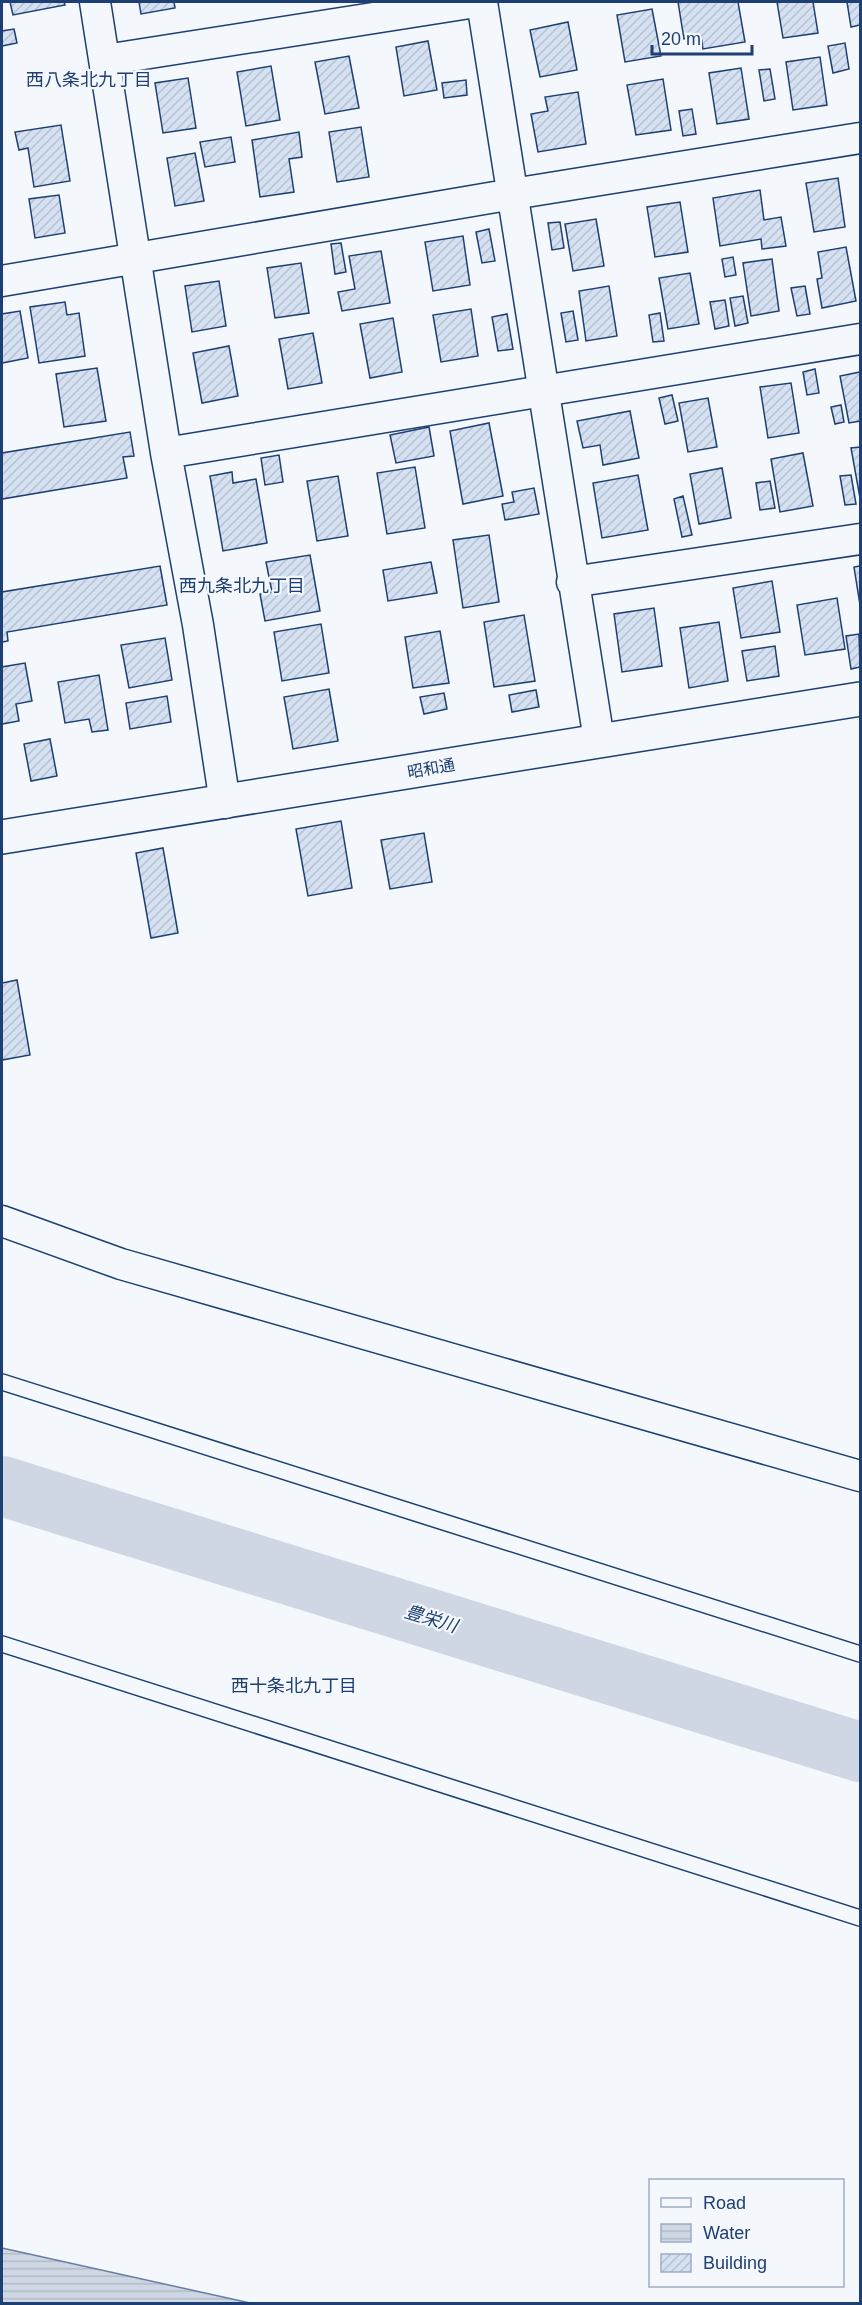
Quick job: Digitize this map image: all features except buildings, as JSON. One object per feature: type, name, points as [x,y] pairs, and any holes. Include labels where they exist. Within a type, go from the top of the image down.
[{"type":"street","points":[[95,2],[166,453],[198,626],[225,803]]},
{"type":"street","points":[[105,60],[476,2]]},
{"type":"street","points":[[482,2],[572,582],[599,740]]},
{"type":"street","points":[[2,281],[513,194],[861,138]]},
{"type":"street","points":[[166,453],[542,389],[861,339]]},
{"type":"street","points":[[572,582],[861,539]]},
{"type":"street","name":"昭和通","points":[[2,837],[225,803],[599,740],[861,699]]},
{"type":"street","points":[[2,1221],[121,1264],[861,1476]]},
{"type":"lane","points":[[2,1382],[861,1654]]},
{"type":"lane","points":[[2,1644],[861,1918]]},
{"type":"water","points":[[2,2248],[250,2303],[2,2303]]},
{"type":"waterway","name":"豊栄川","points":[[2,1486],[860,1752]]},
{"type":"district","name":"西八条北九丁目","points":[[89,80]]},
{"type":"district","name":"西九条北九丁目","points":[[242,586]]},
{"type":"district","name":"西十条北九丁目","points":[[294,1686]]}]
